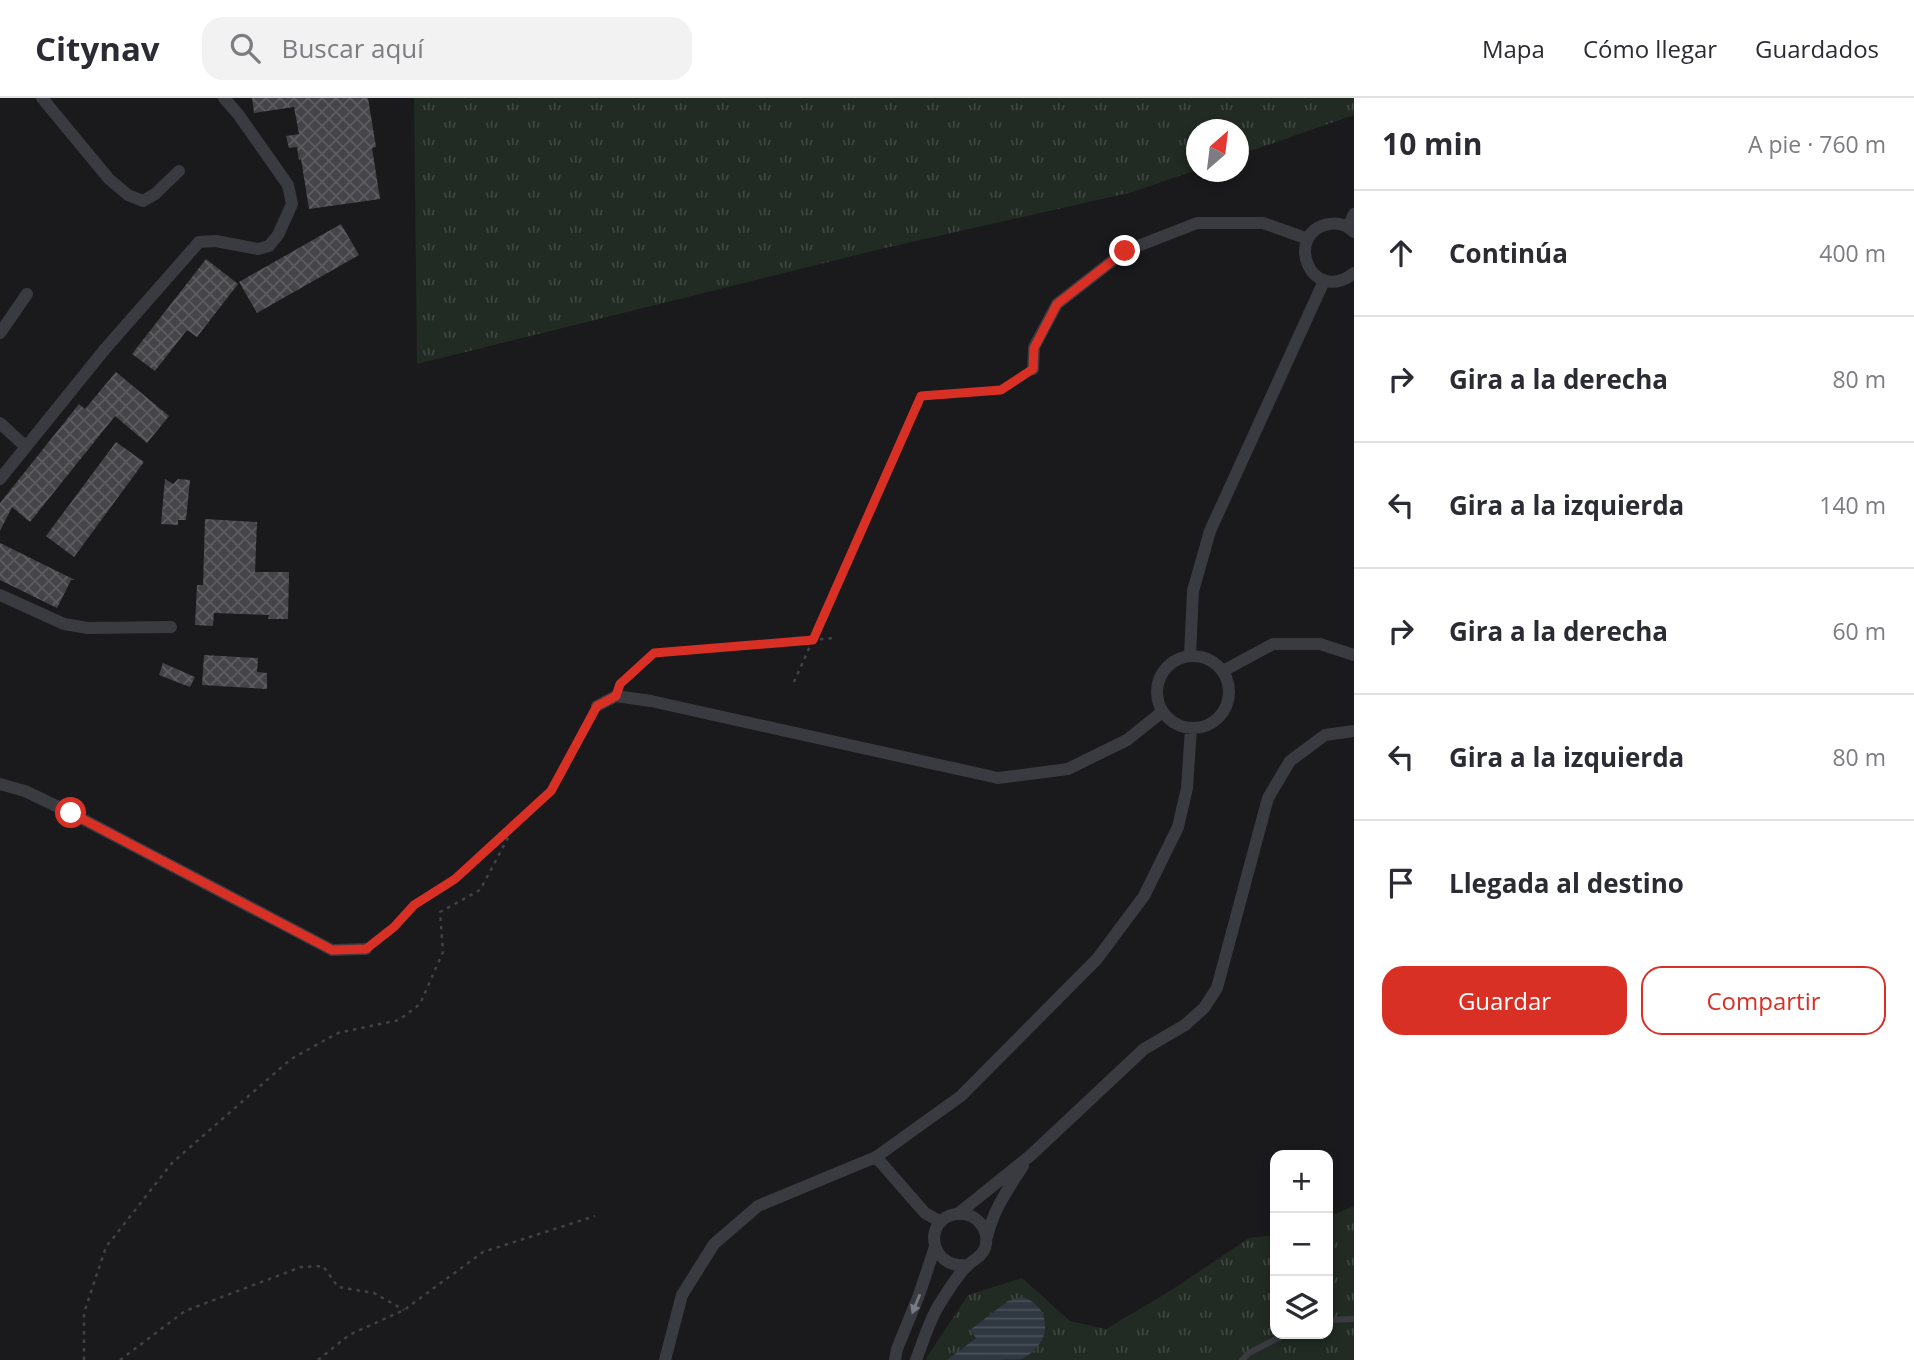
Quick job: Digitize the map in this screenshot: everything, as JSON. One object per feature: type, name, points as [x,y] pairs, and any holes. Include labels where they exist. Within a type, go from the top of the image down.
[{"type":"street","points":[[42,98],[109,179],[128,195],[143,201],[155,194],[179,171]]},
{"type":"street","points":[[0,479],[104,349],[199,242],[216,241],[258,249],[269,246],[278,235],[292,204],[288,185],[224,98]]},
{"type":"street","points":[[1354,214],[1351,229],[1337,223],[1325,224],[1315,230],[1304,251],[1306,264],[1313,274],[1324,281],[1343,281],[1354,273]]},
{"type":"street","points":[[1033,369],[1034,348],[1057,304],[1125,251],[1196,223],[1263,223],[1308,239]]},
{"type":"street","points":[[1190,655],[1194,591],[1210,531],[1324,281]]},
{"type":"street","points":[[0,333],[27,294]]},
{"type":"street","points":[[0,423],[26,447]]},
{"type":"street","points":[[0,595],[64,624],[88,628],[171,627]]},
{"type":"street","points":[[1223,671],[1273,645],[1320,644],[1354,655]]},
{"type":"street","points":[[1190,655],[1210,660],[1223,671],[1228,681],[1229,694],[1225,709],[1215,720],[1204,726],[1191,728],[1176,724],[1162,712],[1156,687],[1160,674],[1172,661],[1190,655]]},
{"type":"street","points":[[597,706],[616,696],[652,701],[998,778],[1068,769],[1127,740],[1162,712]]},
{"type":"street","points":[[665,1360],[682,1295],[714,1244],[758,1206],[876,1157],[961,1096],[1097,959],[1144,896],[1178,827],[1187,788],[1191,728]]},
{"type":"street","points":[[895,1360],[935,1247],[937,1227],[946,1217],[959,1213],[1031,1155],[1144,1049],[1185,1025],[1204,1008],[1217,988],[1268,798],[1290,761],[1325,735],[1354,731]]},
{"type":"street","points":[[0,784],[24,791],[71,813],[332,950],[366,949]]},
{"type":"street","points":[[916,1360],[937,1308],[968,1265],[981,1256],[990,1223],[1001,1199],[1031,1155]]},
{"type":"street","points":[[876,1157],[925,1213],[941,1222]]},
{"type":"street","points":[[959,1213],[967,1214],[979,1222],[986,1235],[986,1242]]},
{"type":"street","points":[[935,1247],[942,1259],[948,1263],[968,1265]]},
{"type":"lane","points":[[1333,1320],[1354,1319]]},
{"type":"lane","points":[[1242,1360],[1249,1353],[1276,1339]]},
{"type":"path","points":[[794,682],[921,396],[1001,390],[1033,369]]},
{"type":"path","points":[[616,696],[620,684],[654,653],[835,638]]},
{"type":"path","points":[[366,949],[394,927],[414,905],[455,879],[551,791],[597,706]]},
{"type":"path","points":[[84,1360],[84,1313],[106,1247],[173,1163],[291,1059],[338,1033],[399,1020],[420,1004],[443,953],[440,912],[480,890],[516,823]]},
{"type":"path","points":[[318,1360],[349,1335],[404,1310],[483,1252],[595,1216]]},
{"type":"path","points":[[120,1360],[185,1311],[301,1267],[323,1266],[338,1287],[374,1293],[404,1310]]},
{"type":"green space","points":[[414,98],[1354,98],[1354,115],[1249,152],[1249,119],[1186,119],[1186,173],[1133,192],[885,248],[417,364]]},
{"type":"green space","points":[[1354,1206],[1354,1360],[926,1360],[968,1295],[1022,1278],[1070,1321],[1106,1329],[1170,1291],[1249,1238],[1270,1236],[1270,1339],[1333,1339],[1333,1215]]},
{"type":"shaded area","points":[[1023,1297],[1039,1308],[1045,1320],[1044,1336],[1031,1353],[1022,1359],[947,1360],[976,1338],[970,1330],[1008,1301]]},
{"type":"building","points":[[252,98],[368,98],[376,147],[372,148],[380,199],[309,209],[301,159],[299,160],[297,147],[289,148],[286,136],[299,134],[294,107],[254,113]]},
{"type":"building","points":[[341,224],[359,255],[257,313],[239,282]]},
{"type":"building","points":[[206,259],[238,284],[197,337],[187,330],[155,371],[132,354]]},
{"type":"building","points":[[116,372],[169,416],[147,443],[115,416],[30,522],[12,507],[0,531],[0,503],[79,404],[85,409]]},
{"type":"building","points":[[116,442],[144,462],[74,557],[46,536]]},
{"type":"building","points":[[165,479],[173,484],[178,479],[190,480],[186,520],[178,520],[178,525],[161,524]]},
{"type":"building","points":[[205,519],[257,522],[255,572],[289,572],[288,619],[268,619],[269,615],[214,613],[213,626],[195,625],[197,585],[203,585]]},
{"type":"building","points":[[0,543],[75,580],[71,580],[57,608],[0,580]]},
{"type":"building","points":[[204,655],[258,658],[257,672],[267,673],[267,689],[202,685]]},
{"type":"building","points":[[163,663],[195,677],[190,687],[159,675]]},
{"type":"route","points":[[71,813],[332,950],[366,949],[394,927],[414,905],[455,879],[551,791],[597,706],[616,696],[620,684],[654,653],[813,640],[921,396],[1001,390],[1033,369],[1034,348],[1057,304],[1125,251]]}]
